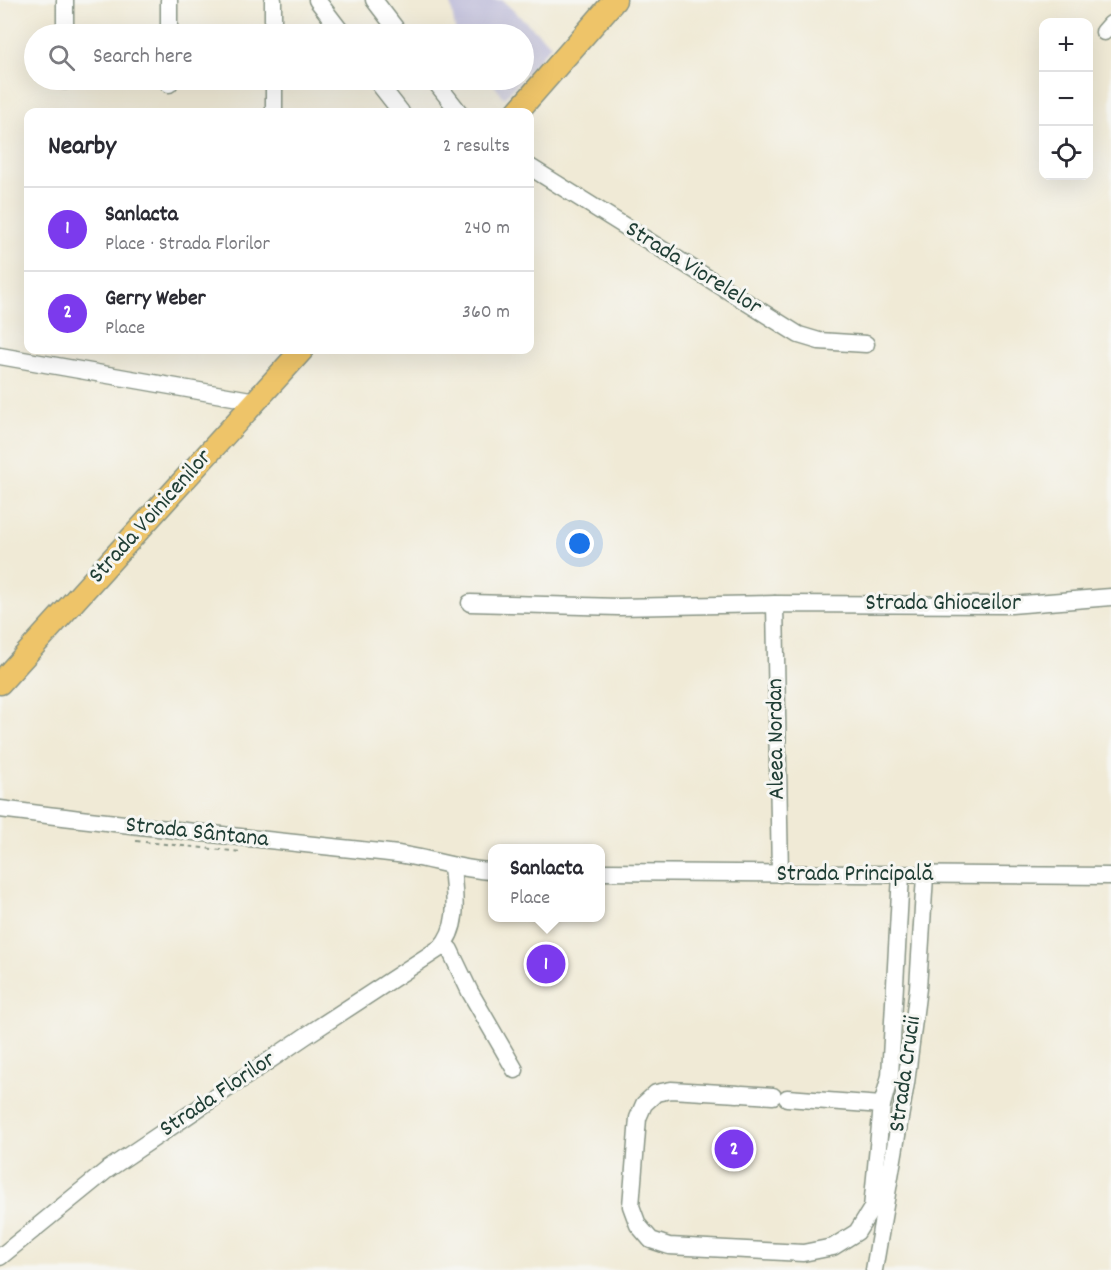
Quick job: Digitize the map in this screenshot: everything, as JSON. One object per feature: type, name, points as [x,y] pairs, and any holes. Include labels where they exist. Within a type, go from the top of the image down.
[{"type":"main road","points":[[520,108],[615,0]]},
{"type":"main road","name":"Strada Voinicenilor","points":[[0,683],[298,354]]},
{"type":"street","points":[[65,0],[65,24]]},
{"type":"street","points":[[169,0],[169,24]]},
{"type":"street","points":[[273,0],[273,24]]},
{"type":"street","points":[[317,0],[335,24]]},
{"type":"street","points":[[374,0],[392,24]]},
{"type":"street","points":[[274,90],[274,108]]},
{"type":"street","points":[[384,90],[398,108]]},
{"type":"street","points":[[442,90],[456,108]]},
{"type":"street","name":"Strada Viorelelor","points":[[534,170],[799,335],[819,341],[866,344]]},
{"type":"street","points":[[0,356],[256,401]]},
{"type":"street","name":"Strada Ghioceilor","points":[[775,604],[1011,605],[1111,597]]},
{"type":"street","points":[[470,603],[618,608],[775,604]]},
{"type":"street","name":"Aleea Nordan","points":[[775,604],[780,874]]},
{"type":"street","name":"Strada Sântana","points":[[0,809],[151,828],[394,853],[452,866]]},
{"type":"street","points":[[488,870],[452,866],[455,908],[451,932],[444,944],[515,1070]]},
{"type":"street","name":"Strada Principală","points":[[605,872],[1111,876]]},
{"type":"street","points":[[882,1105],[671,1090],[656,1093],[644,1104],[638,1118],[631,1206],[638,1225],[651,1240],[669,1246],[803,1252],[833,1247],[857,1232],[872,1208],[882,1105],[890,1076],[901,875]]},
{"type":"street","name":"Strada Crucii","points":[[874,1270],[906,1083],[918,988],[925,876]]},
{"type":"street","name":"Strada Florilor","points":[[0,1257],[107,1170],[307,1035],[421,962],[444,944]]},
{"type":"shaded area","points":[[450,0],[502,0],[528,24],[454,24]]},
{"type":"shaded area","points":[[534,29],[551,45],[534,65]]},
{"type":"shaded area","points":[[498,90],[511,90],[504,98]]},
{"type":"place","name":"Sanlacta","points":[[546,964]]},
{"type":"place","name":"Gerry Weber","points":[[734,1149]]}]
